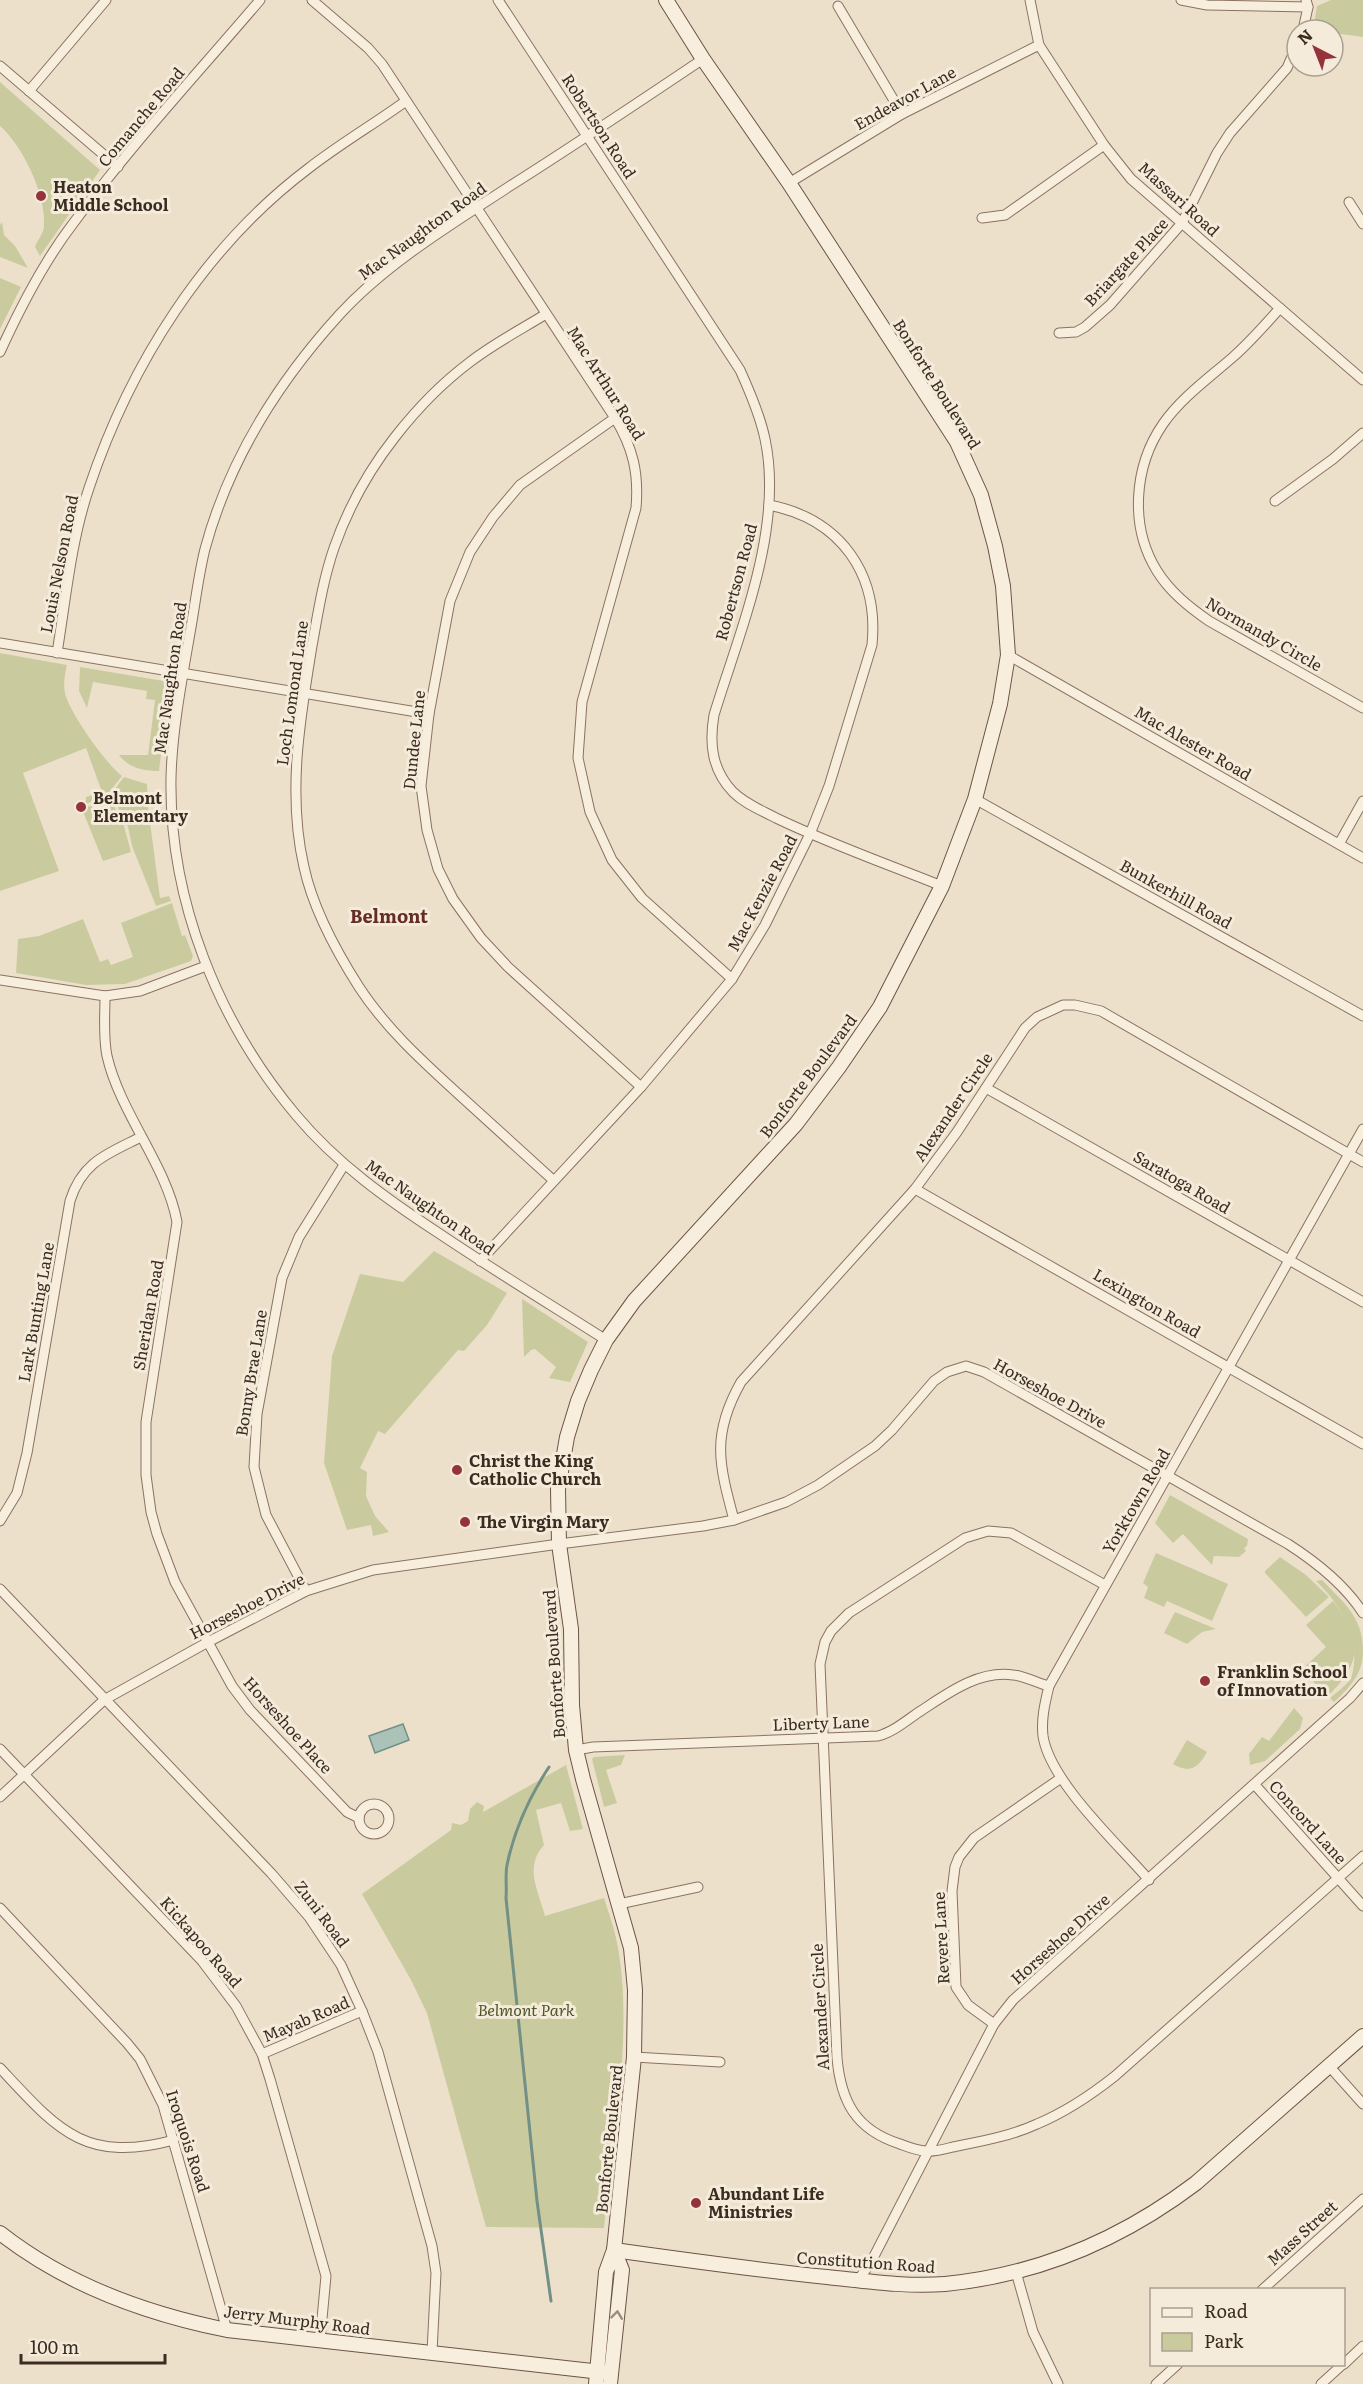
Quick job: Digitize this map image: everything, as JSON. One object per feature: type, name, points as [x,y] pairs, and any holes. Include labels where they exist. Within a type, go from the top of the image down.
[{"type":"main road","name":"Bonforte Boulevard","points":[[603,2378],[606,2272],[614,2250],[634,2057],[635,1990],[631,1948],[576,1750],[571,1629],[559,1544],[558,1489],[567,1437],[578,1401],[606,1340],[661,1270],[796,1124],[839,1067],[880,1006],[942,886],[975,799],[1000,704],[1008,654],[1003,586],[995,546],[976,484],[957,442],[789,183],[703,59],[666,0]]},
{"type":"main road","name":"Constitution Road","points":[[614,2250],[907,2284],[943,2284],[1016,2272],[1097,2244],[1155,2212],[1196,2184],[1363,2036]]},
{"type":"main road","name":"Jerry Murphy Road","points":[[0,2233],[62,2273],[121,2300],[174,2318],[227,2330],[432,2352],[603,2378]]},
{"type":"street","points":[[28,91],[106,0]]},
{"type":"street","name":"Comanche Road","points":[[0,352],[21,306],[71,225],[260,0]]},
{"type":"street","name":"Mac Arthur Road","points":[[312,0],[368,48],[382,64],[615,418],[633,456],[638,485],[636,508],[582,702],[578,758],[580,769],[590,812],[612,860],[642,898],[732,979]]},
{"type":"street","name":"Robertson Road","points":[[498,0],[740,370],[754,402],[765,437],[770,480],[766,538],[714,715],[711,735],[711,752],[724,781],[742,800],[810,834],[942,886]]},
{"type":"street","name":"Massari Road","points":[[1030,0],[1039,45],[1104,145],[1131,178],[1363,380]]},
{"type":"street","points":[[1181,0],[1207,5],[1307,4]]},
{"type":"street","points":[[838,6],[902,114]]},
{"type":"street","name":"Endeavor Lane","points":[[789,183],[902,114],[1039,45]]},
{"type":"street","name":"Mac Naughton Road","points":[[606,1340],[382,1196],[344,1165],[297,1116],[269,1080],[237,1032],[206,966],[181,885],[174,832],[171,776],[183,672],[205,549],[232,473],[261,417],[294,366],[343,310],[392,268],[476,208],[703,59]]},
{"type":"street","points":[[0,66],[118,167]]},
{"type":"street","name":"Briargate Place","points":[[1059,333],[1076,332],[1110,305],[1182,223],[1224,143],[1285,70]]},
{"type":"street","name":"Louis Nelson Road","points":[[57,653],[74,547],[88,489],[115,418],[138,372],[170,318],[204,271],[261,210],[308,169],[406,101]]},
{"type":"street","points":[[982,218],[1005,215],[1104,145]]},
{"type":"street","points":[[1349,202],[1363,224]]},
{"type":"street","name":"Normandy Circle","points":[[1280,308],[1248,344],[1177,407],[1158,431],[1140,479],[1139,516],[1143,536],[1156,570],[1177,596],[1194,610],[1209,621],[1363,708]]},
{"type":"street","name":"Loch Lomond Lane","points":[[546,314],[470,362],[434,393],[395,437],[359,490],[335,545],[325,578],[304,694],[296,766],[295,816],[304,868],[319,913],[359,988],[388,1028],[553,1180]]},
{"type":"street","name":"Dundee Lane","points":[[615,418],[520,485],[493,517],[470,552],[450,601],[429,714],[420,786],[427,830],[438,869],[453,899],[481,938],[508,967],[641,1087]]},
{"type":"street","points":[[1275,501],[1333,459],[1363,433]]},
{"type":"street","name":"Mac Kenzie Road","points":[[480,1260],[641,1087],[732,979],[765,925],[810,834],[830,786],[872,645],[873,606],[866,581],[855,559],[831,533],[801,514],[770,505]]},
{"type":"street","points":[[0,643],[429,714]]},
{"type":"street","name":"Mac Alester Road","points":[[1008,654],[1363,858]]},
{"type":"street","name":"Bunkerhill Road","points":[[975,799],[1363,1016]]},
{"type":"street","points":[[1339,844],[1363,801]]},
{"type":"street","points":[[0,980],[105,996],[140,991],[206,966]]},
{"type":"street","name":"Sheridan Road","points":[[105,996],[107,1057],[113,1076],[169,1195],[177,1222],[147,1411],[146,1474],[151,1512],[166,1560],[208,1642]]},
{"type":"street","name":"Alexander Circle","points":[[734,1520],[722,1476],[720,1450],[723,1422],[730,1402],[741,1382],[915,1189],[957,1132],[1016,1038],[1036,1017],[1064,1005],[1089,1007],[1101,1011],[1363,1162]]},
{"type":"street","name":"Saratoga Road","points":[[986,1088],[1363,1302]]},
{"type":"street","name":"Yorktown Road","points":[[1149,1880],[1061,1779],[1047,1753],[1043,1738],[1044,1707],[1049,1686],[1363,1129]]},
{"type":"street","name":"Lark Bunting Lane","points":[[0,1521],[17,1493],[27,1453],[70,1201],[75,1185],[85,1170],[98,1159],[141,1137]]},
{"type":"street","name":"Bonny Brae Lane","points":[[306,1591],[266,1515],[254,1467],[257,1414],[282,1278],[299,1237],[344,1165]]},
{"type":"street","name":"Lexington Road","points":[[915,1189],[1363,1444]]},
{"type":"street","name":"Horseshoe Drive","points":[[0,1797],[104,1700],[306,1591],[373,1570],[734,1520],[786,1502],[818,1485],[875,1446],[892,1430],[934,1381],[947,1371],[966,1366],[984,1372],[1303,1554],[1343,1590],[1363,1613]]},
{"type":"street","name":"Alexander Circle","points":[[1105,1585],[1011,1533],[988,1532],[965,1538],[849,1613],[831,1631],[825,1642],[820,1664],[839,2081],[849,2107],[870,2130],[884,2139],[927,2151],[1011,2134],[1054,2116],[1090,2095],[1115,2076],[1363,1856]]},
{"type":"street","name":"Zuni Road","points":[[0,1590],[271,1873],[309,1917],[341,1965],[378,2052],[432,2246],[436,2273],[432,2352]]},
{"type":"street","name":"Horseshoe Place","points":[[208,1642],[232,1686],[250,1710],[347,1812],[359,1818]]},
{"type":"street","name":"Liberty Lane","points":[[576,1750],[593,1747],[884,1734],[965,1684],[986,1676],[1016,1675],[1049,1686]]},
{"type":"street","name":"Horseshoe Drive","points":[[858,2280],[870,2264],[994,2024],[1014,2000],[1255,1785],[1350,1698],[1363,1683]]},
{"type":"street","name":"Kickapoo Road","points":[[0,1749],[202,1961],[236,2006],[262,2054],[279,2105],[326,2276],[321,2340]]},
{"type":"street","name":"Revere Lane","points":[[994,2024],[968,2005],[956,1987],[952,1891],[955,1867],[959,1857],[974,1838],[1061,1779]]},
{"type":"street","name":"Concord Lane","points":[[1255,1785],[1363,1906]]},
{"type":"street","points":[[619,1904],[698,1887]]},
{"type":"street","name":"Iroquois Road","points":[[0,1908],[140,2059],[163,2105],[227,2330]]},
{"type":"street","name":"Mayab Road","points":[[262,2054],[362,2011]]},
{"type":"street","points":[[634,2057],[720,2062]]},
{"type":"street","points":[[1329,2066],[1363,2104]]},
{"type":"street","points":[[0,2068],[56,2124],[84,2142],[115,2148],[144,2148],[174,2140]]},
{"type":"street","name":"Mass Street","points":[[1263,2288],[1363,2199]]},
{"type":"street","points":[[1016,2272],[1033,2332],[1058,2384]]},
{"type":"street","points":[[1345,2362],[1363,2346]]},
{"type":"street","points":[[1156,2384],[1176,2366]]},
{"type":"street","points":[[1321,2384],[1341,2366]]},
{"type":"green space","points":[[1331,0],[1363,0],[1363,37],[1345,35],[1345,18],[1315,18],[1317,6]]},
{"type":"green space","points":[[0,82],[100,170],[40,256],[35,247],[44,228],[44,213],[37,186],[25,158],[0,126]]},
{"type":"green space","points":[[2,222],[4,235],[15,246],[28,268],[0,257],[0,225]]},
{"type":"green space","points":[[0,278],[21,287],[0,329]]},
{"type":"green space","points":[[0,653],[67,665],[64,686],[68,702],[89,737],[122,776],[106,796],[81,806],[80,803],[86,801],[86,797],[102,792],[86,748],[23,773],[59,871],[0,891]]},
{"type":"green space","points":[[80,667],[170,682],[159,771],[137,768],[127,763],[119,755],[148,755],[155,700],[146,699],[147,691],[93,682],[87,708],[79,691]]},
{"type":"green space","points":[[124,777],[147,784],[160,898],[169,896],[171,901],[156,906],[132,846],[128,827],[111,794]]},
{"type":"green space","points":[[109,796],[124,826],[131,852],[103,861],[82,809],[101,802]]},
{"type":"green space","points":[[172,903],[182,936],[185,935],[193,956],[191,961],[125,984],[86,985],[16,973],[18,939],[39,936],[83,919],[100,962],[108,959],[111,965],[133,957],[121,923]]},
{"type":"green space","points":[[434,1251],[507,1293],[487,1325],[464,1351],[458,1350],[385,1434],[378,1431],[360,1468],[367,1472],[366,1496],[375,1516],[389,1532],[373,1536],[371,1525],[347,1530],[324,1463],[332,1356],[360,1274],[403,1282]]},
{"type":"green space","points":[[522,1299],[588,1342],[570,1382],[549,1378],[556,1367],[535,1349],[524,1357]]},
{"type":"green space","points":[[1170,1495],[1248,1539],[1247,1546],[1244,1548],[1246,1551],[1239,1557],[1214,1556],[1212,1565],[1183,1534],[1173,1543],[1155,1523]]},
{"type":"green space","points":[[1156,1553],[1228,1584],[1212,1621],[1167,1601],[1164,1607],[1144,1598],[1148,1587],[1143,1583]]},
{"type":"green space","points":[[1280,1557],[1306,1575],[1329,1597],[1306,1617],[1265,1573]]},
{"type":"green space","points":[[1322,1580],[1351,1611],[1362,1639],[1361,1667],[1350,1685],[1334,1702],[1330,1698],[1351,1679],[1354,1651],[1348,1625],[1342,1613],[1316,1581]]},
{"type":"green space","points":[[1333,1601],[1350,1628],[1355,1650],[1353,1662],[1347,1673],[1327,1697],[1302,1669],[1326,1647],[1306,1625]]},
{"type":"green space","points":[[1175,1612],[1216,1629],[1202,1632],[1187,1644],[1164,1633]]},
{"type":"green space","points":[[1294,1708],[1303,1718],[1300,1729],[1265,1761],[1250,1765],[1249,1754],[1262,1737],[1269,1741]]},
{"type":"green space","points":[[1187,1740],[1207,1752],[1193,1768],[1184,1769],[1173,1764]]},
{"type":"green space","points":[[625,1755],[621,1765],[606,1770],[617,1803],[604,1807],[592,1759]]},
{"type":"green space","name":"Belmont Park","points":[[566,1765],[583,1829],[570,1831],[561,1803],[536,1810],[544,1845],[535,1862],[534,1879],[545,1916],[604,1898],[616,1938],[621,1971],[623,2044],[617,2120],[604,2228],[486,2227],[427,2013],[362,1894],[451,1830],[452,1823],[461,1825],[468,1821],[470,1809],[477,1802],[484,1806],[483,1812]]},
{"type":"shaded area","points":[[403,1724],[409,1740],[375,1753],[369,1736]]},
{"type":"waterway","points":[[549,1767],[529,1802],[514,1839],[506,1869],[506,1898],[537,2201],[551,2301]]},
{"type":"place","name":"Heaton Middle School","points":[[41,196]]},
{"type":"place","name":"Belmont Elementary","points":[[81,807]]},
{"type":"place","name":"Christ the King Catholic Church","points":[[457,1470]]},
{"type":"place","name":"The Virgin Mary","points":[[465,1522]]},
{"type":"place","name":"Franklin School of Innovation","points":[[1205,1681]]},
{"type":"place","name":"Abundant Life Ministries","points":[[696,2203]]},
{"type":"district","name":"Belmont","points":[[389,917]]}]
